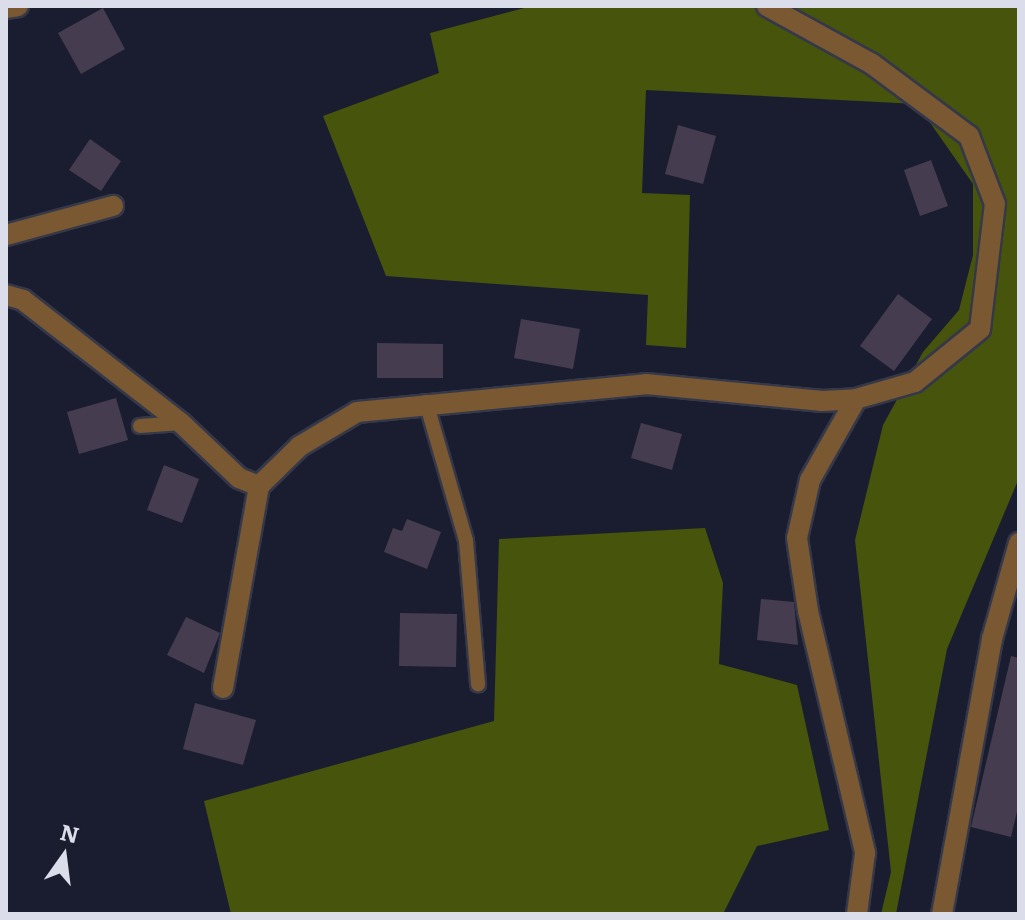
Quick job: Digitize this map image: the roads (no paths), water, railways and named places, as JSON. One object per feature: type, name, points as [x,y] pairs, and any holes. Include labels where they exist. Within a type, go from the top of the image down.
[{"type":"street","points":[[6,8],[18,6]]},
{"type":"street","points":[[223,688],[259,486],[300,446],[357,412],[426,402],[646,384],[822,401],[856,399],[915,382],[980,329],[995,204],[969,136],[872,64],[767,6]]},
{"type":"street","points":[[6,235],[113,206]]},
{"type":"street","points":[[6,295],[23,300],[181,423],[239,478],[259,486]]},
{"type":"street","points":[[856,399],[810,480],[797,538],[808,611],[865,853],[857,914]]},
{"type":"street","points":[[942,914],[992,639],[1019,543]]},
{"type":"lane","points":[[426,402],[466,541],[478,684]]},
{"type":"lane","points":[[140,426],[181,423]]}]
